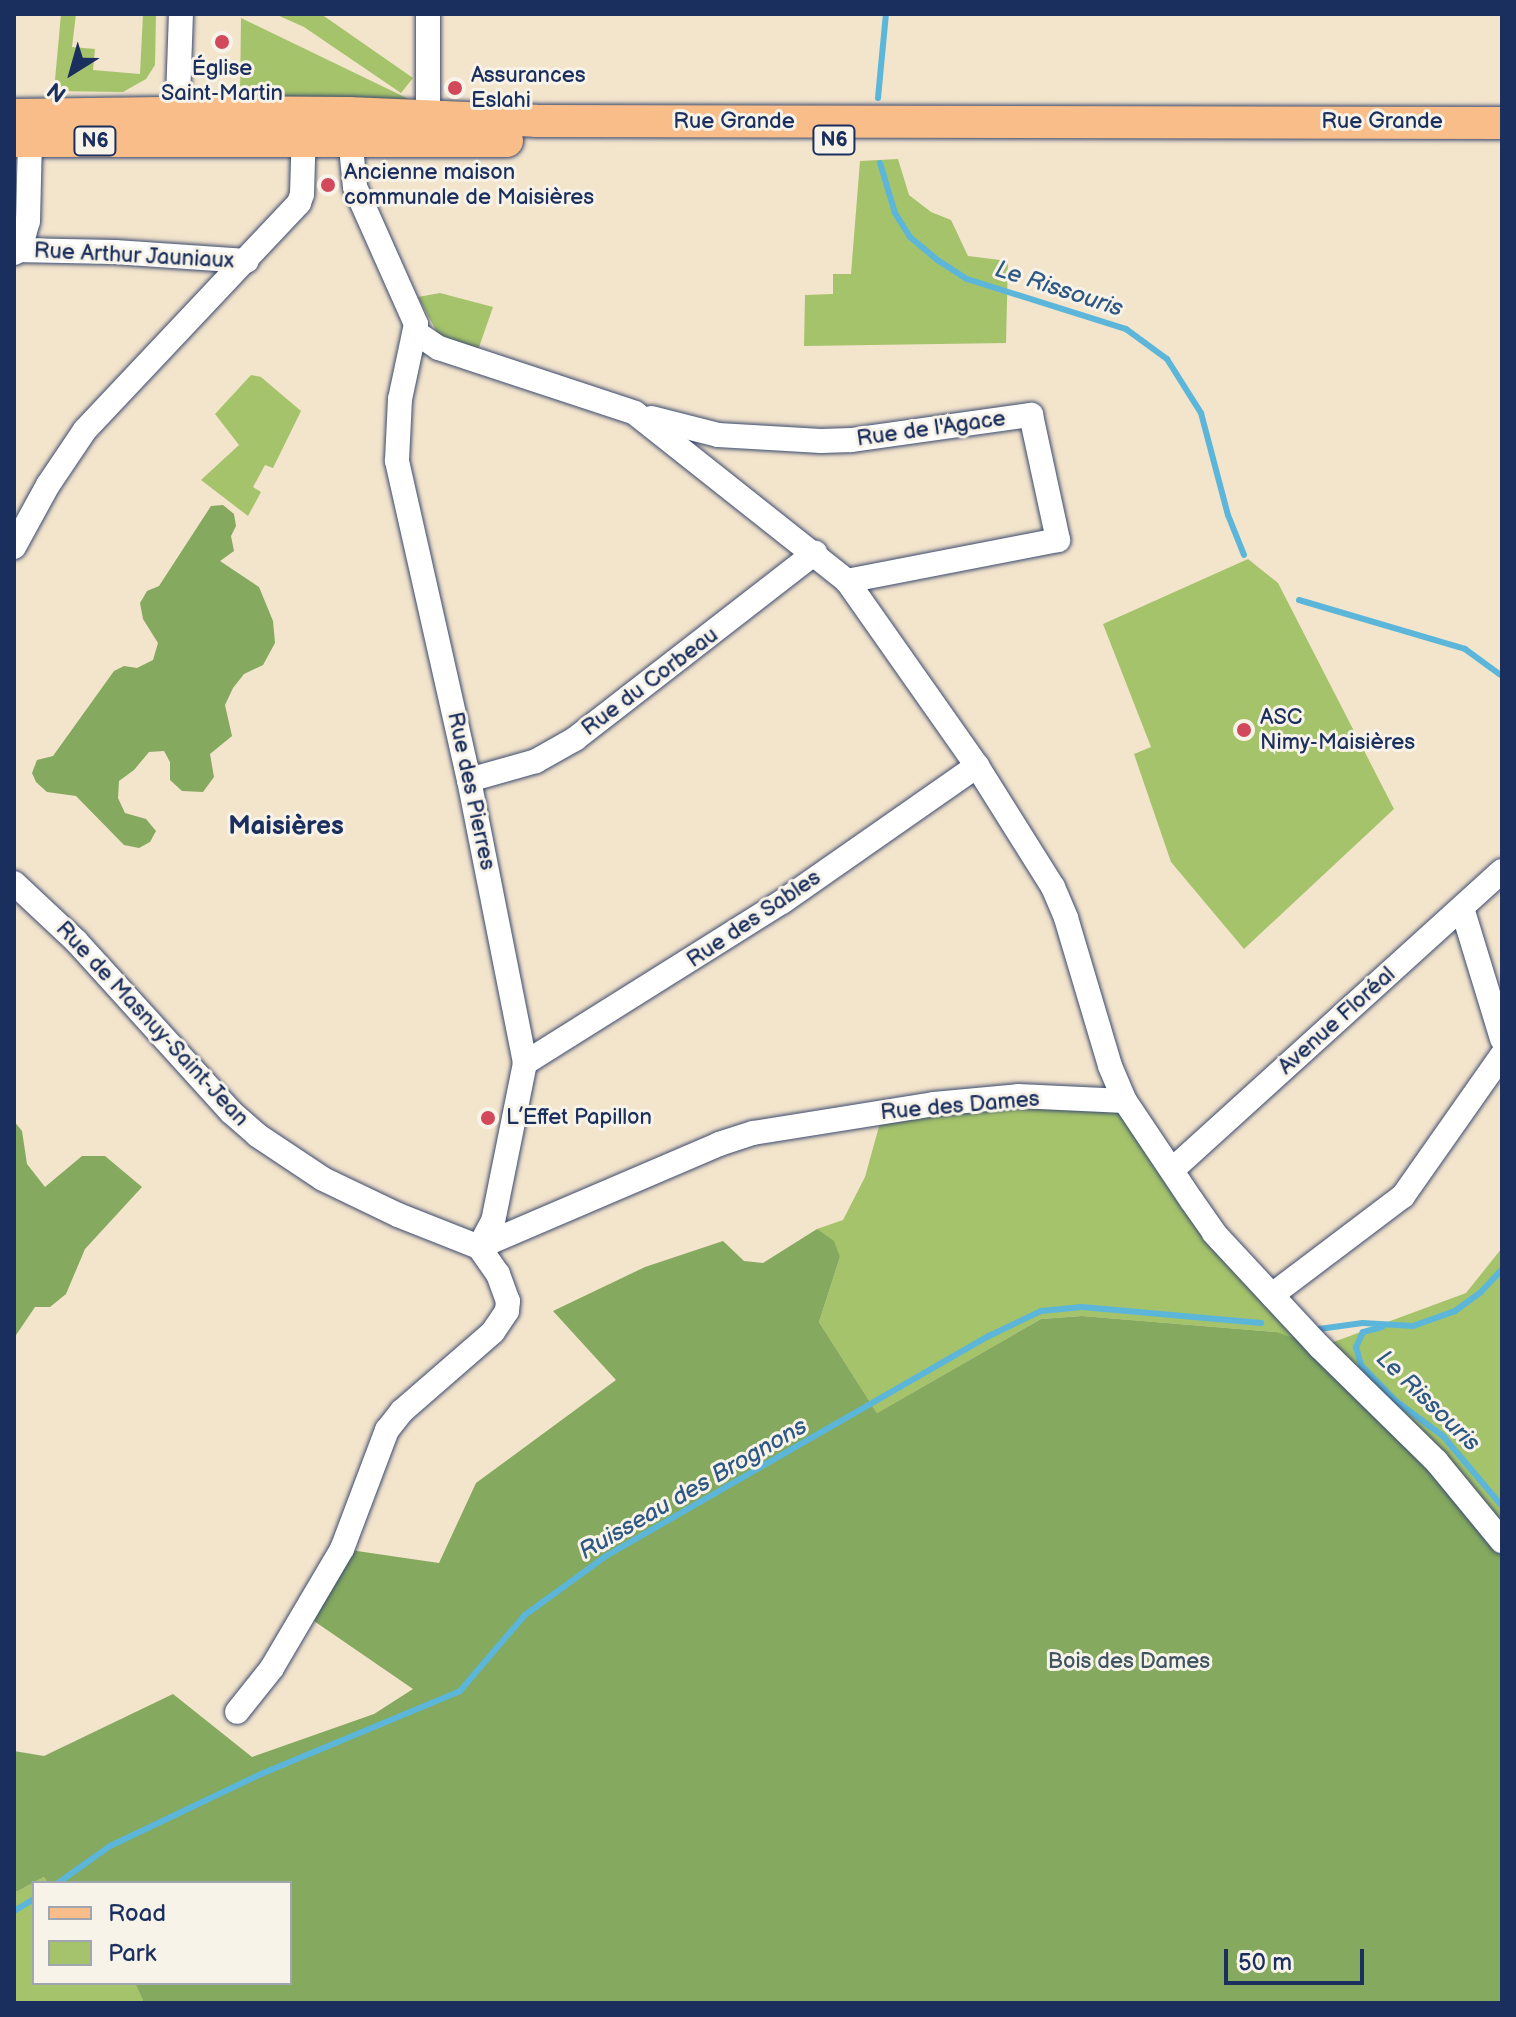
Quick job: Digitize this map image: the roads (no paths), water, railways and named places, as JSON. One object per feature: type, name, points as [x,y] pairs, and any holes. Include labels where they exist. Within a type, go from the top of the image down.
[{"type":"main road","name":"Rue Grande","points":[[349,127],[428,118],[1502,123]]},
{"type":"main road","name":"Rue Grande","points":[[19,132],[177,126],[349,127],[1502,144]]},
{"type":"street","points":[[177,126],[181,14]]},
{"type":"street","points":[[428,14],[428,118]]},
{"type":"street","points":[[14,547],[48,485],[85,430],[299,203],[302,194],[304,127]]},
{"type":"street","points":[[349,127],[355,187],[413,312],[415,332]]},
{"type":"street","name":"Rue Arthur Jauniaux","points":[[19,132],[28,221],[16,251],[247,261]]},
{"type":"street","name":"Rue de l'Agace","points":[[415,332],[426,342],[453,353],[635,413],[718,435],[852,440],[1031,415],[1058,540],[847,581]]},
{"type":"street","name":"Rue des Pierres","points":[[415,332],[400,399],[397,461],[469,780],[525,1063],[493,1221],[479,1247]]},
{"type":"street","name":"Rue de l'Agace","points":[[635,413],[847,581],[977,766],[1053,887],[1066,918],[1110,1066],[1125,1101]]},
{"type":"street","name":"Rue du Corbeau","points":[[469,780],[536,761],[575,739],[815,553]]},
{"type":"street","name":"Rue des Sables","points":[[525,1063],[769,911],[977,766]]},
{"type":"street","name":"Avenue Floréal","points":[[1172,1170],[1502,871]]},
{"type":"street","name":"Rue de Masnuy-Saint-Jean","points":[[14,883],[76,941],[231,1112],[257,1135],[323,1179],[398,1215],[479,1247]]},
{"type":"street","points":[[1462,908],[1502,1039]]},
{"type":"street","points":[[1272,1295],[1403,1196],[1502,1055]]},
{"type":"street","name":"Rue des Dames","points":[[479,1247],[719,1144],[753,1133],[921,1106],[1018,1096],[1125,1101]]},
{"type":"street","points":[[1125,1101],[1214,1233],[1436,1461],[1502,1541]]},
{"type":"street","points":[[237,1712],[272,1668],[342,1549],[387,1430],[402,1411],[493,1332],[507,1311],[508,1301],[498,1274],[479,1247]]},
{"type":"waterway","points":[[878,98],[886,14]]},
{"type":"waterway","name":"Le Rissouris","points":[[880,163],[895,213],[910,237],[939,261],[967,279],[1126,329],[1167,359],[1201,413],[1228,515],[1244,555]]},
{"type":"waterway","points":[[1299,600],[1465,649],[1502,676]]},
{"type":"waterway","points":[[1319,1329],[1363,1323],[1413,1326],[1455,1311],[1480,1293],[1502,1269]]},
{"type":"waterway","name":"Ruisseau des Brognons","points":[[61,1881],[110,1846],[261,1774],[460,1691],[525,1615],[606,1556],[989,1336],[1041,1311],[1082,1307],[1261,1323]]},
{"type":"waterway","name":"Le Rissouris","points":[[1382,1327],[1363,1332],[1356,1347],[1361,1365],[1396,1401],[1443,1436],[1502,1506]]},
{"type":"waterway","name":"Ruisseau des Brognons","points":[[14,1911],[32,1900]]},
{"type":"place","name":"Église Saint-Martin","points":[[222,42]]},
{"type":"place","name":"Assurances Eslahi","points":[[455,88]]},
{"type":"place","name":"Ancienne maison communale de Maisières","points":[[328,185]]},
{"type":"place","name":"ASC Nimy-Maisières","points":[[1244,730]]},
{"type":"place","name":"L’Effet Papillon","points":[[488,1118]]},
{"type":"district","name":"Maisières","points":[[286,827]]},
{"type":"park label","name":"Bois des Dames","points":[[1129,1662]]}]
